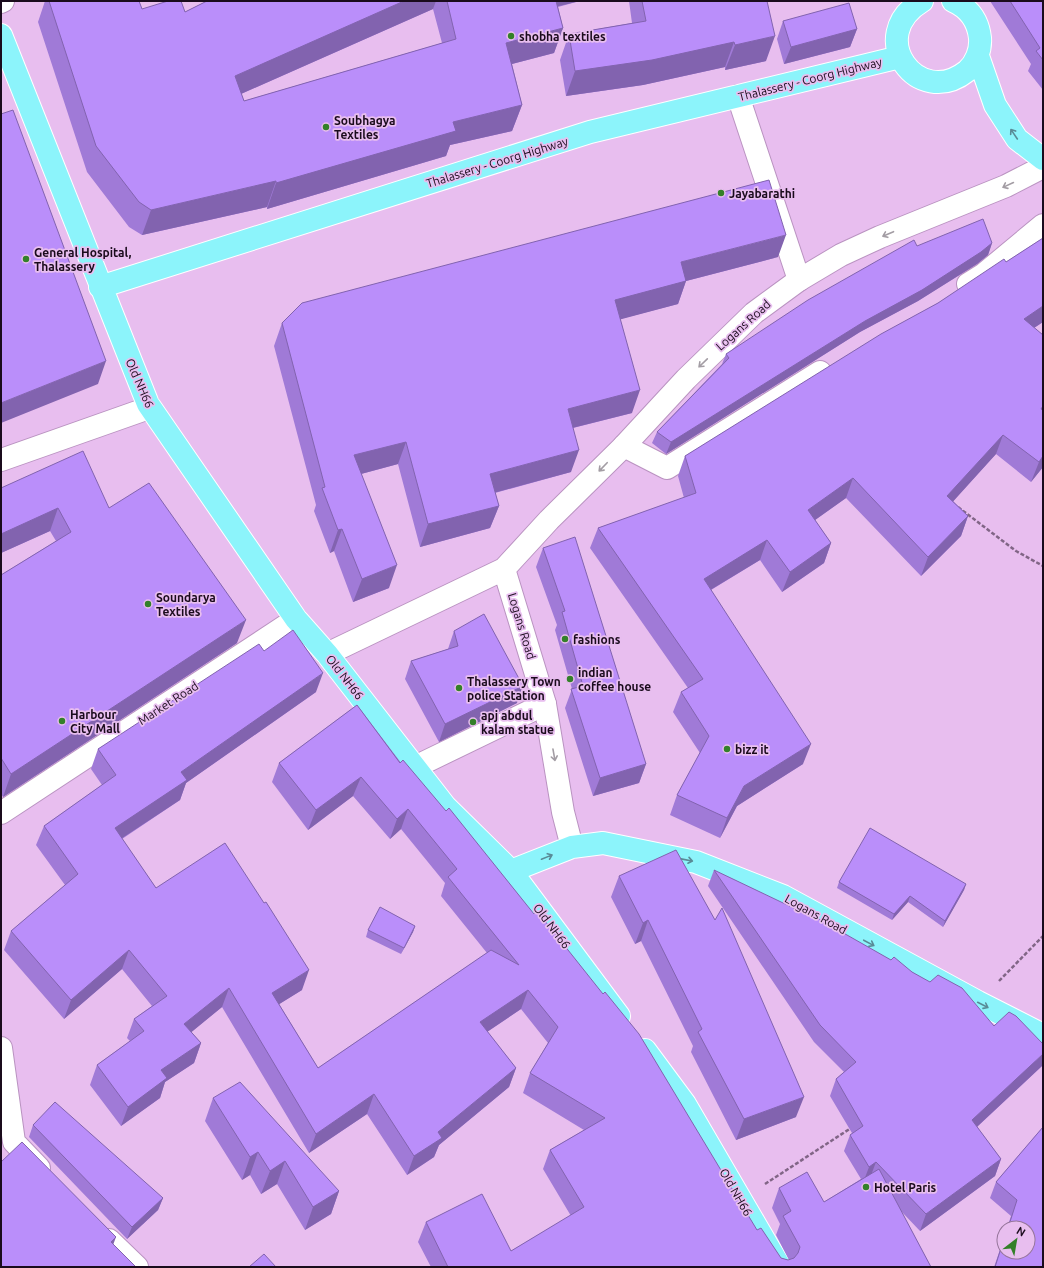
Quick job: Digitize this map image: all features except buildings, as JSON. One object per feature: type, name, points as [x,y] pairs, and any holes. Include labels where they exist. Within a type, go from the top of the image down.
[{"type":"main road","points":[[922,1],[911,8],[902,18],[897,31],[896,44],[900,57],[907,69],[918,76],[932,81],[946,82],[959,77],[970,68],[978,56],[980,42],[979,28],[973,15],[963,5],[953,1]]},
{"type":"main road","name":"Old NH66","points":[[1,35],[148,404],[296,619],[327,654],[445,806],[511,871],[685,1104],[780,1267]]},
{"type":"main road","points":[[978,56],[995,105],[1017,139],[1043,159]]},
{"type":"main road","name":"Thalassery - Coorg Highway","points":[[100,286],[590,132],[900,57]]},
{"type":"main road","name":"Logans Road","points":[[511,871],[572,847],[603,843],[696,862],[783,896],[978,1002],[1043,1035]]},
{"type":"street","points":[[738,96],[798,280]]},
{"type":"street","name":"Logans Road","points":[[327,654],[504,569],[549,520],[624,446],[686,380],[754,313],[798,280],[841,255],[880,237],[1006,186],[1043,167]]},
{"type":"street","points":[[951,295],[984,274],[1043,225]]},
{"type":"street","points":[[624,446],[667,468],[838,361]]},
{"type":"street","points":[[1,460],[144,410],[148,404]]},
{"type":"street","name":"Logans Road","points":[[504,569],[545,704],[563,812],[572,847]]},
{"type":"street","name":"Market Road","points":[[1,813],[296,619]]},
{"type":"street","points":[[415,768],[545,704]]},
{"type":"street","points":[[1,1048],[14,1142],[51,1181]]},
{"type":"street","points":[[94,1225],[137,1267]]},
{"type":"path","points":[[952,504],[964,510],[1016,551],[1043,566]]},
{"type":"path","points":[[978,1002],[1043,936]]},
{"type":"path","points":[[741,1200],[854,1125]]},
{"type":"place","name":"shobha textiles","points":[[511,36]]},
{"type":"place","name":"Soubhagya Textiles","points":[[326,127]]},
{"type":"place","name":"Jayabarathi","points":[[721,193]]},
{"type":"place","name":"General Hospital, Thalassery","points":[[26,259]]},
{"type":"place","name":"Soundarya Textiles","points":[[148,604]]},
{"type":"place","name":"fashions","points":[[565,639]]},
{"type":"place","name":"indian coffee house","points":[[570,679]]},
{"type":"place","name":"Thalassery Town police Station","points":[[459,688]]},
{"type":"place","name":"Harbour City Mall","points":[[62,721]]},
{"type":"place","name":"apj abdul kalam statue","points":[[473,722]]},
{"type":"place","name":"bizz it","points":[[727,749]]},
{"type":"place","name":"Hotel Paris","points":[[866,1187]]}]
